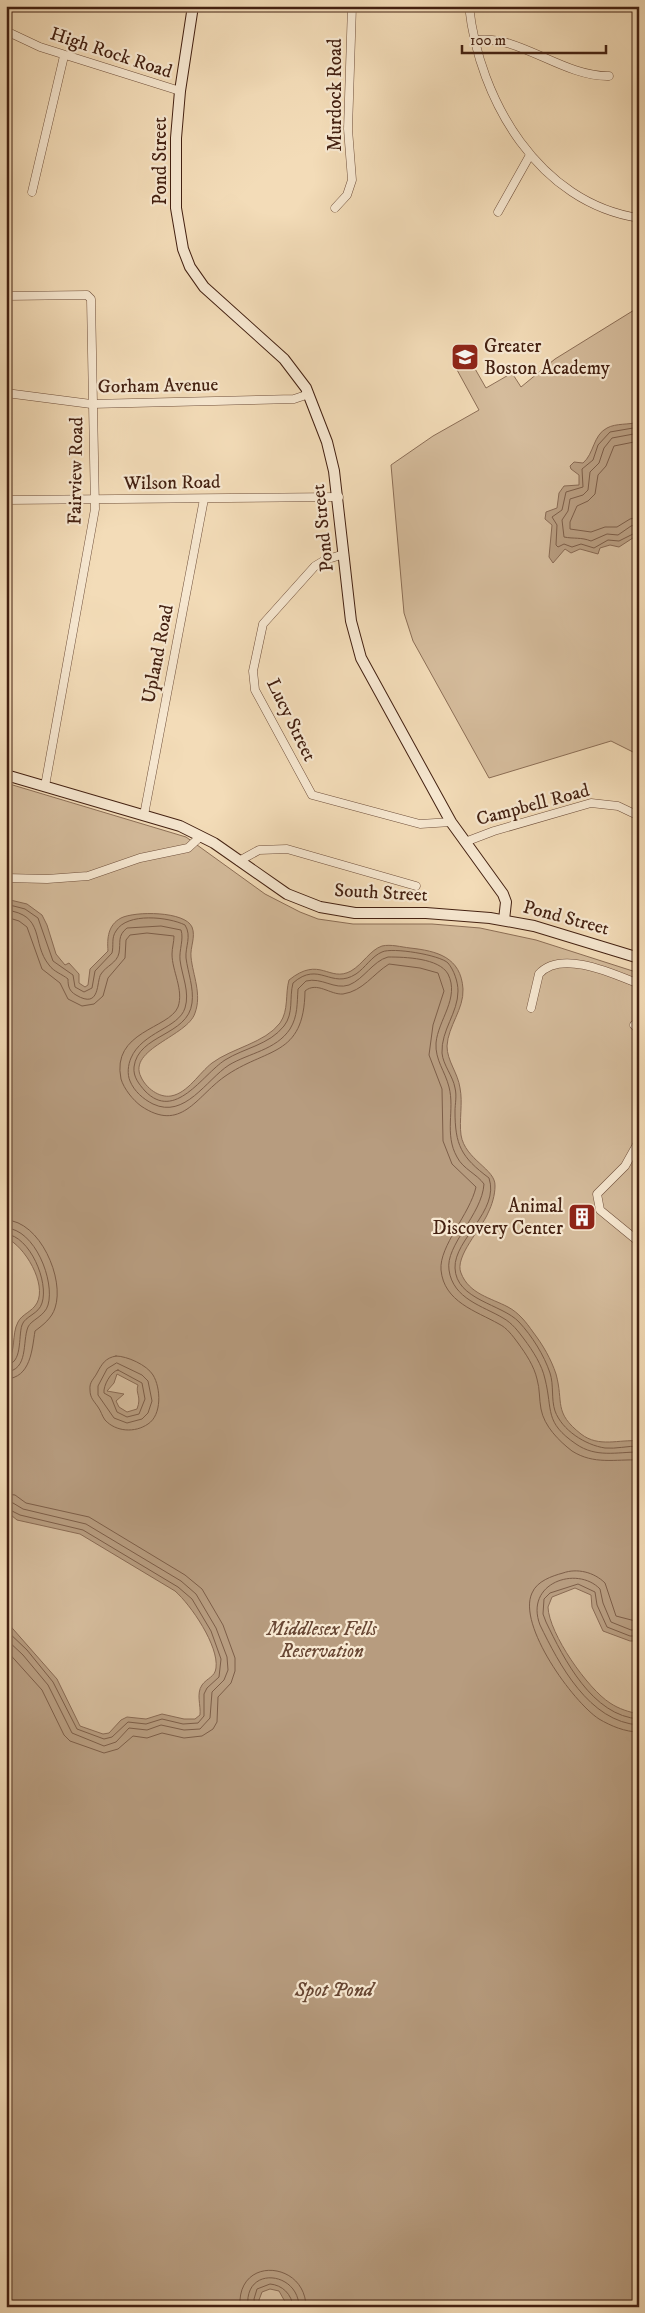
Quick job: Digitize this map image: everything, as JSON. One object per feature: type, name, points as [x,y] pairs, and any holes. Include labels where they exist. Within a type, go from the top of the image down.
[{"type":"street","name":"Pond Street","points":[[193,6],[180,91],[176,138],[176,201],[179,230],[186,256],[204,287],[288,364],[309,394],[330,452],[339,497],[351,621],[361,658],[451,822],[503,894],[506,902],[504,920],[562,934],[639,958]]},
{"type":"street","name":"Murdock Road","points":[[335,208],[347,196],[353,174],[348,129],[352,6]]},
{"type":"street","points":[[469,6],[476,40],[496,99],[516,136],[530,156],[551,176],[582,198],[604,209],[639,218]]},
{"type":"street","name":"High Rock Road","points":[[6,31],[26,42],[64,56],[180,91]]},
{"type":"street","points":[[476,40],[501,41],[583,74],[610,76]]},
{"type":"street","points":[[32,192],[64,56]]},
{"type":"street","points":[[498,212],[530,156]]},
{"type":"street","name":"Fairview Road","points":[[6,296],[87,295],[90,297],[95,500],[45,786]]},
{"type":"street","name":"Gorham Avenue","points":[[6,393],[94,404],[294,399],[309,394]]},
{"type":"street","name":"Wilson Road","points":[[6,500],[339,497]]},
{"type":"street","name":"Upland Road","points":[[144,815],[204,499]]},
{"type":"street","name":"Lucy Street","points":[[344,554],[315,566],[264,621],[253,671],[255,690],[310,794],[420,824],[451,822]]},
{"type":"street","name":"South Street","points":[[6,775],[180,826],[201,836],[287,894],[328,909],[362,913],[458,914],[504,920]]},
{"type":"street","name":"Campbell Road","points":[[465,842],[494,831],[591,803],[613,804],[639,816]]},
{"type":"street","points":[[6,878],[58,879],[88,876],[140,858],[188,848],[201,836]]},
{"type":"street","name":"South Street","points":[[239,861],[260,850],[287,849],[416,886]]},
{"type":"street","points":[[531,1008],[540,974],[544,969],[556,965],[589,966],[639,984]]},
{"type":"street","points":[[639,1141],[626,1166],[597,1194],[600,1210],[639,1242]]},
{"type":"green space","points":[[639,307],[639,755],[611,741],[489,778],[413,641],[404,613],[391,465],[433,436],[479,410],[456,368],[470,360],[486,388],[512,373],[521,387],[555,359]]},
{"type":"green space","name":"Spot Pond","points":[[6,783],[186,837],[265,894],[318,919],[353,924],[432,924],[480,928],[536,940],[639,973],[639,2307],[6,2307]]},
{"type":"water","points":[[639,422],[639,534],[619,547],[610,545],[600,548],[598,554],[580,549],[571,553],[565,549],[553,563],[549,557],[552,525],[545,519],[546,512],[557,508],[559,493],[564,486],[579,485],[579,475],[570,466],[574,462],[583,463],[587,459],[602,431],[614,425]]},
{"type":"water","name":"Spot Pond","points":[[6,899],[27,904],[42,915],[56,954],[65,965],[69,963],[79,974],[79,983],[85,987],[88,985],[90,969],[108,951],[108,937],[113,924],[121,918],[137,914],[159,914],[170,915],[188,922],[192,927],[193,934],[191,957],[198,999],[195,1013],[182,1029],[150,1051],[143,1058],[139,1067],[141,1077],[146,1085],[158,1094],[166,1096],[183,1091],[212,1063],[266,1036],[274,1030],[285,1013],[289,980],[300,973],[316,969],[343,974],[351,971],[378,948],[389,945],[420,949],[438,954],[446,958],[458,970],[463,996],[450,1031],[447,1051],[460,1088],[461,1135],[468,1151],[491,1174],[495,1186],[494,1196],[485,1219],[461,1259],[461,1273],[469,1286],[475,1291],[516,1312],[537,1337],[554,1368],[561,1407],[566,1419],[572,1426],[581,1434],[595,1441],[639,1441],[639,1641],[630,1641],[603,1631],[592,1607],[591,1595],[575,1588],[552,1597],[548,1607],[550,1618],[562,1646],[591,1686],[613,1705],[639,1714],[639,2307],[288,2307],[279,2291],[270,2289],[262,2292],[259,2300],[260,2307],[6,2307],[6,1621],[57,1679],[80,1726],[103,1734],[109,1733],[121,1720],[127,1717],[146,1719],[162,1714],[184,1719],[195,1719],[200,1715],[200,1688],[214,1673],[216,1659],[203,1626],[189,1606],[175,1591],[80,1534],[17,1520],[6,1511],[6,1363],[12,1353],[18,1322],[37,1303],[39,1286],[37,1276],[27,1257],[13,1242],[6,1238]],"holes":[[[117,1374],[138,1385],[139,1401],[137,1409],[127,1412],[119,1407],[116,1401],[124,1394],[107,1391],[114,1383]]]},
{"type":"place","name":"Greater Boston Academy","points":[[465,357]]},
{"type":"place","name":"Animal Discovery Center","points":[[582,1217]]},
{"type":"park label","name":"Middlesex Fells Reservation","points":[[322,1640]]}]
